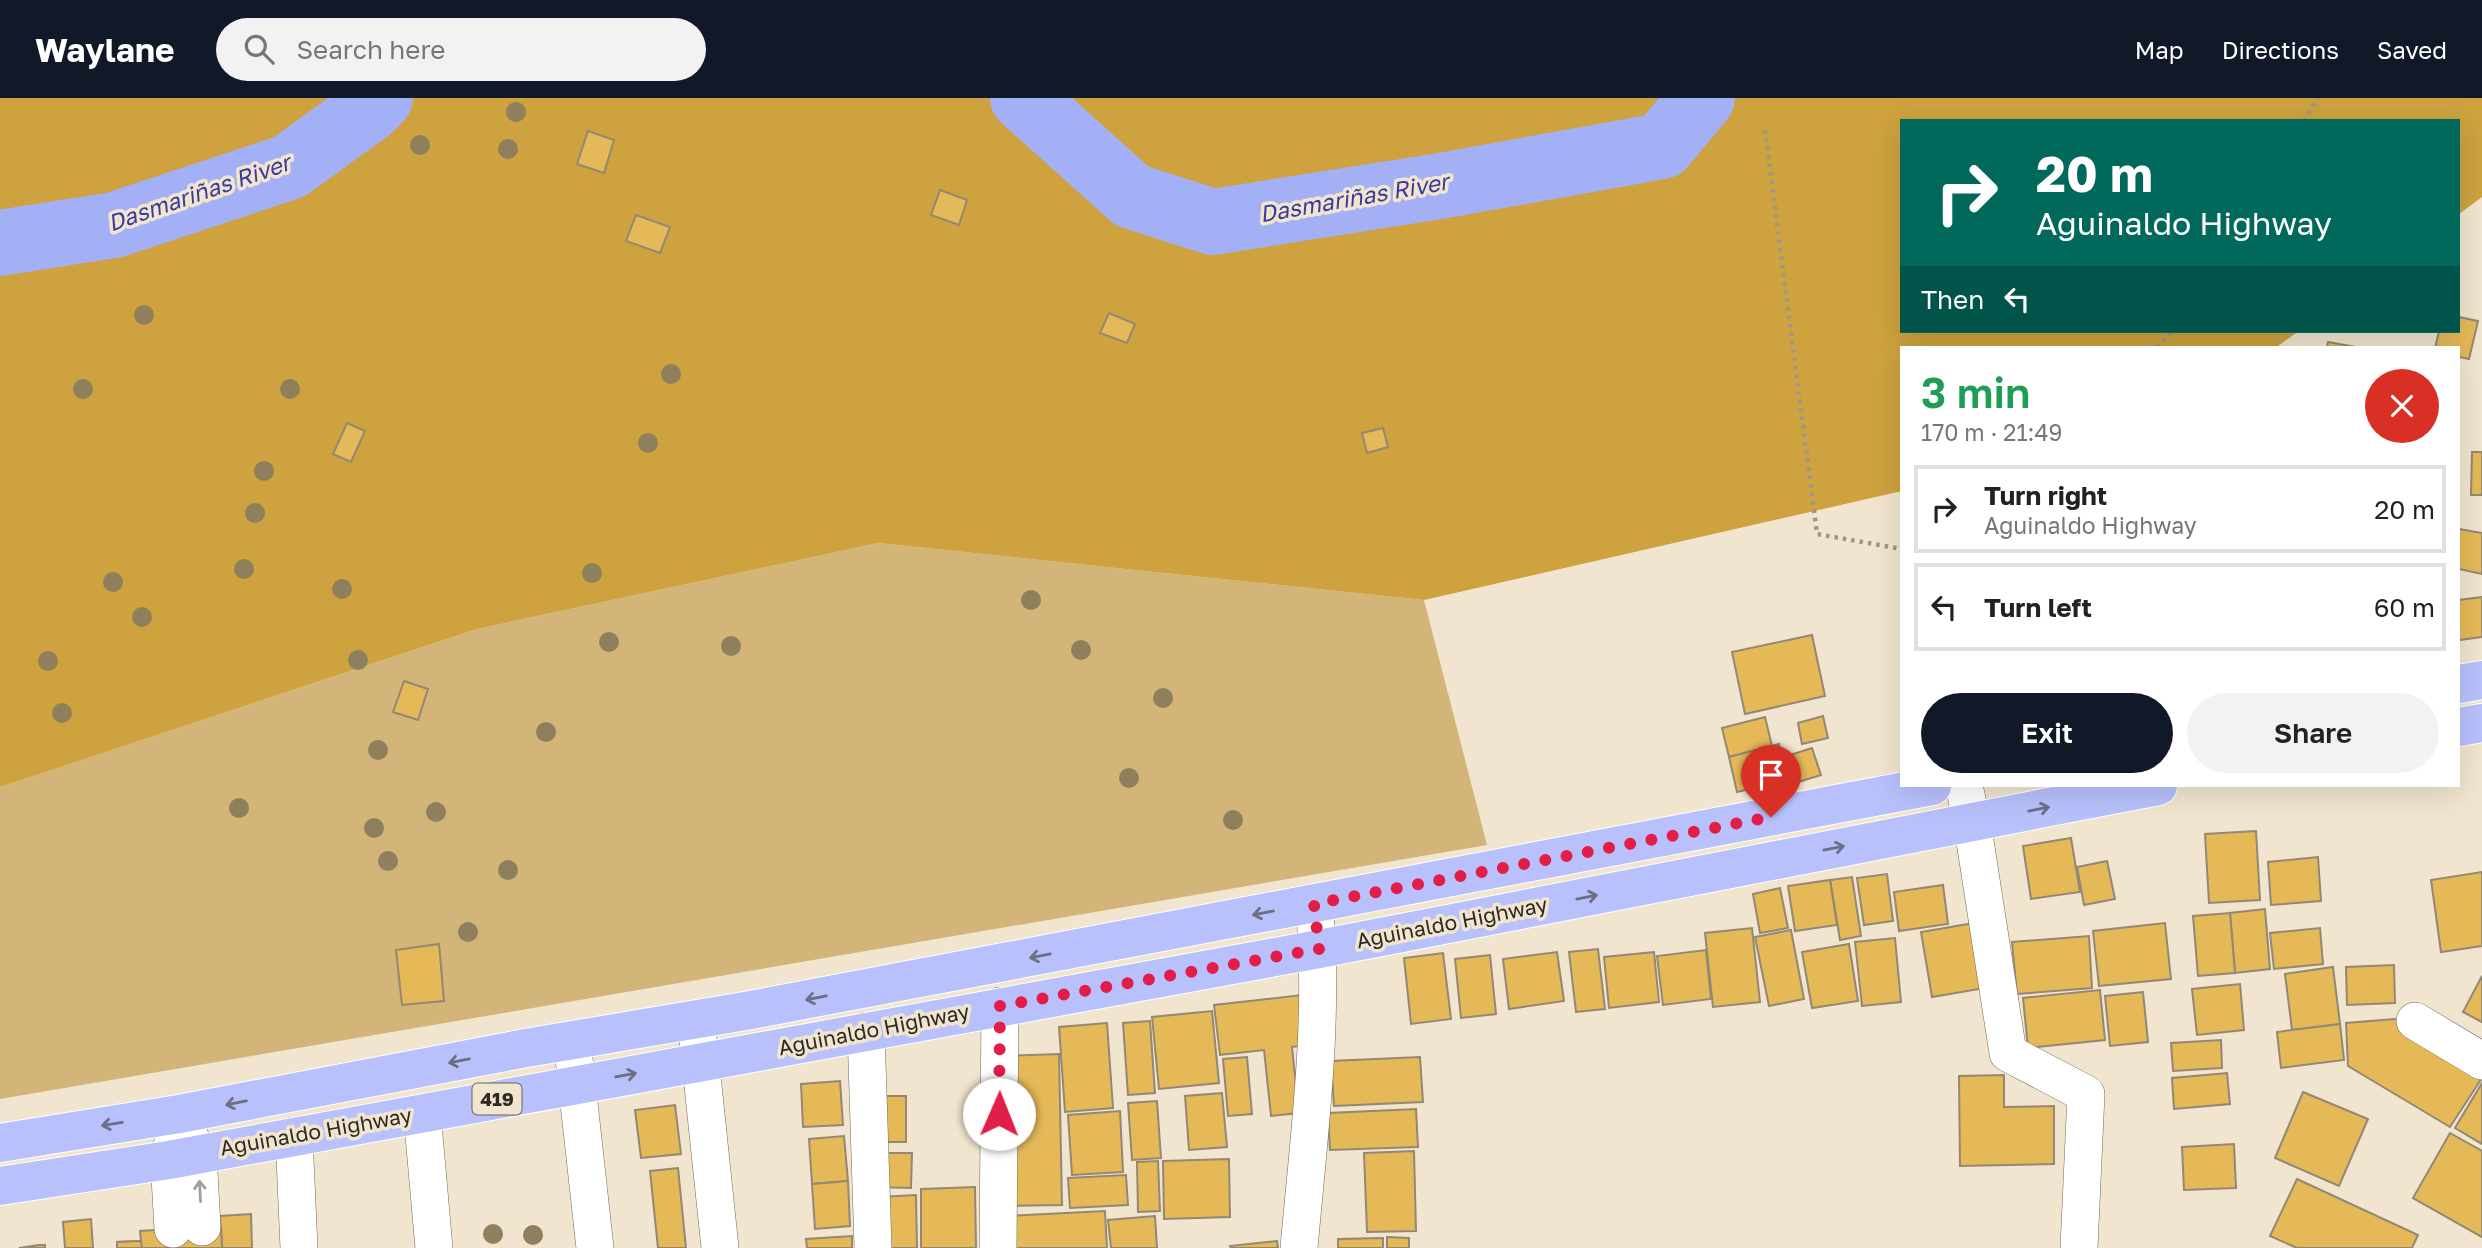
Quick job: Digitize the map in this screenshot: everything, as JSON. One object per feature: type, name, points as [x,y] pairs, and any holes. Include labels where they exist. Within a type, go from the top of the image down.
[{"type":"main road","points":[[2460,684],[2482,680]]},
{"type":"main road","points":[[2460,727],[2482,723]]},
{"type":"main road","name":"Aguinaldo Highway","points":[[0,1143],[179,1114],[696,1019],[1927,787]]},
{"type":"main road","name":"Aguinaldo Highway","points":[[0,1186],[183,1157],[1319,949],[1968,804],[2147,787]]},
{"type":"street","points":[[1968,804],[2008,1053],[2086,1094],[2079,1248]]},
{"type":"street","points":[[1299,1248],[1317,1049],[1319,949],[1314,904]]},
{"type":"street","points":[[998,1248],[1000,1006]]},
{"type":"street","points":[[696,1019],[720,1248]]},
{"type":"street","points":[[2415,1021],[2482,1061]]},
{"type":"street","points":[[866,1031],[873,1248]]},
{"type":"street","points":[[572,1040],[595,1248]]},
{"type":"street","points":[[422,1113],[434,1248]]},
{"type":"street","points":[[179,1114],[187,1228]]},
{"type":"street","points":[[294,1136],[299,1248]]},
{"type":"path","points":[[2305,119],[2318,98]]},
{"type":"path","points":[[1765,130],[1817,534],[1900,549]]},
{"type":"shaded area","points":[[0,98],[2482,98],[2482,197],[2460,213],[2460,119],[1900,119],[1900,333],[2296,333],[2278,346],[1900,346],[1900,491],[1424,600],[878,543],[477,629],[0,787]]},
{"type":"shaded area","points":[[878,543],[1424,600],[1487,845],[0,1099],[0,787],[477,629]]},
{"type":"building","points":[[588,131],[614,140],[604,173],[577,164]]},
{"type":"building","points":[[940,190],[967,200],[959,225],[931,215]]},
{"type":"building","points":[[636,215],[670,227],[660,253],[626,241]]},
{"type":"building","points":[[1109,313],[1135,324],[1127,343],[1100,333]]},
{"type":"building","points":[[2460,317],[2478,321],[2469,359],[2460,357],[2460,346],[2435,346],[2439,333],[2460,333]]},
{"type":"building","points":[[2328,342],[2350,346],[2327,346]]},
{"type":"building","points":[[347,423],[365,431],[351,462],[333,454]]},
{"type":"building","points":[[1383,428],[1388,447],[1367,453],[1362,433]]},
{"type":"building","points":[[2472,452],[2482,452],[2482,495],[2471,495]]},
{"type":"building","points":[[2460,529],[2482,533],[2482,574],[2460,569]]},
{"type":"building","points":[[2482,597],[2482,637],[2460,640],[2460,600]]},
{"type":"building","points":[[1812,635],[1825,696],[1745,714],[1732,652]]},
{"type":"building","points":[[404,681],[428,689],[418,720],[393,712]]},
{"type":"building","points":[[1823,716],[1828,738],[1802,744],[1798,723]]},
{"type":"building","points":[[1765,717],[1772,746],[1729,757],[1722,728]]},
{"type":"building","points":[[1779,744],[1787,780],[1737,792],[1729,757]]},
{"type":"building","points":[[1812,748],[1821,775],[1795,783],[1787,756]]},
{"type":"building","points":[[2256,831],[2260,900],[2209,903],[2205,834]]},
{"type":"building","points":[[2071,838],[2080,892],[2031,899],[2023,846]]},
{"type":"building","points":[[2318,857],[2321,901],[2271,905],[2268,862]]},
{"type":"building","points":[[2107,861],[2115,899],[2084,905],[2077,867]]},
{"type":"building","points":[[2482,872],[2482,946],[2441,952],[2431,880]]},
{"type":"building","points":[[1887,874],[1893,921],[1864,925],[1857,878]]},
{"type":"building","points":[[1852,877],[1861,936],[1840,940],[1830,880]]},
{"type":"building","points":[[1830,880],[1837,925],[1795,931],[1788,886]]},
{"type":"building","points":[[1943,885],[1948,924],[1899,931],[1894,892]]},
{"type":"building","points":[[1780,888],[1788,928],[1760,933],[1753,894]]},
{"type":"building","points":[[2265,909],[2270,969],[2235,973],[2230,913]]},
{"type":"building","points":[[2230,913],[2235,973],[2198,976],[2193,916]]},
{"type":"building","points":[[1974,923],[1985,988],[1932,997],[1921,932]]},
{"type":"building","points":[[2165,923],[2171,979],[2099,986],[2093,931]]},
{"type":"building","points":[[1752,928],[1760,1002],[1713,1007],[1705,933]]},
{"type":"building","points":[[2320,928],[2323,964],[2274,969],[2270,933]]},
{"type":"building","points":[[1791,930],[1804,999],[1769,1006],[1755,937]]},
{"type":"building","points":[[2089,936],[2092,988],[2017,994],[2012,942]]},
{"type":"building","points":[[1895,938],[1901,1002],[1862,1006],[1855,942]]},
{"type":"building","points":[[439,944],[444,1001],[402,1005],[396,950]]},
{"type":"building","points":[[1849,944],[1858,1001],[1812,1008],[1802,952]]},
{"type":"building","points":[[1598,949],[1605,1009],[1576,1012],[1569,952]]},
{"type":"building","points":[[1706,950],[1711,999],[1663,1005],[1657,956]]},
{"type":"building","points":[[1557,952],[1564,1001],[1509,1009],[1503,959]]},
{"type":"building","points":[[1654,952],[1659,1002],[1609,1008],[1604,957]]},
{"type":"building","points":[[1443,953],[1451,1019],[1411,1024],[1404,958]]},
{"type":"building","points":[[1490,955],[1496,1014],[1461,1018],[1455,959]]},
{"type":"building","points":[[2394,965],[2395,1003],[2347,1005],[2346,967]]},
{"type":"building","points":[[2333,967],[2340,1024],[2292,1030],[2285,974]]},
{"type":"building","points":[[2482,976],[2482,1022],[2463,1012]]},
{"type":"building","points":[[2240,984],[2244,1030],[2197,1035],[2192,989]]},
{"type":"building","points":[[2100,990],[2105,1040],[2028,1048],[2023,998]]},
{"type":"building","points":[[2143,992],[2148,1042],[2110,1046],[2105,996]]},
{"type":"building","points":[[1302,995],[1307,1045],[1292,1047],[1299,1113],[1271,1116],[1264,1050],[1220,1055],[1214,1005]]},
{"type":"building","points":[[1212,1011],[1219,1083],[1159,1089],[1152,1017]]},
{"type":"building","points":[[2395,1019],[2482,1069],[2482,1078],[2450,1127],[2348,1066],[2346,1023]]},
{"type":"building","points":[[1150,1021],[1155,1093],[1128,1095],[1123,1023]]},
{"type":"building","points":[[1107,1023],[1113,1108],[1065,1112],[1059,1027]]},
{"type":"building","points":[[2340,1024],[2344,1060],[2281,1068],[2277,1032]]},
{"type":"building","points":[[2221,1040],[2222,1068],[2173,1071],[2171,1043]]},
{"type":"building","points":[[1059,1054],[1062,1205],[1007,1206],[1004,1056]]},
{"type":"building","points":[[1247,1057],[1252,1114],[1228,1116],[1223,1059]]},
{"type":"building","points":[[1420,1057],[1423,1102],[1334,1106],[1331,1061]]},
{"type":"building","points":[[2227,1073],[2230,1104],[2174,1109],[2172,1078]]},
{"type":"building","points":[[2004,1075],[2004,1107],[2054,1106],[2054,1164],[1960,1166],[1959,1076]]},
{"type":"building","points":[[840,1081],[843,1125],[803,1127],[801,1084]]},
{"type":"building","points":[[2482,1083],[2482,1144],[2455,1128]]},
{"type":"building","points":[[2303,1092],[2368,1119],[2339,1186],[2275,1158]]},
{"type":"building","points":[[1222,1093],[1227,1147],[1189,1150],[1185,1096]]},
{"type":"building","points":[[876,1096],[906,1096],[906,1142],[876,1142]]},
{"type":"building","points":[[1157,1101],[1161,1158],[1132,1160],[1128,1103]]},
{"type":"building","points":[[675,1105],[681,1154],[641,1158],[635,1110]]},
{"type":"building","points":[[1416,1109],[1418,1147],[1330,1150],[1328,1113]]},
{"type":"building","points":[[1120,1111],[1123,1172],[1072,1175],[1068,1115]]},
{"type":"building","points":[[2450,1133],[2482,1151],[2482,1237],[2413,1198]]},
{"type":"building","points":[[844,1136],[848,1181],[812,1184],[809,1139]]},
{"type":"building","points":[[2234,1144],[2236,1188],[2184,1190],[2182,1147]]},
{"type":"building","points":[[1414,1151],[1416,1231],[1367,1232],[1364,1153]]},
{"type":"building","points":[[876,1153],[912,1153],[911,1188],[875,1187]]},
{"type":"building","points":[[1229,1159],[1230,1217],[1164,1219],[1163,1161]]},
{"type":"building","points":[[1158,1161],[1160,1211],[1138,1212],[1137,1162]]},
{"type":"building","points":[[678,1168],[686,1248],[658,1248],[650,1171]]},
{"type":"building","points":[[1126,1175],[1128,1205],[1070,1208],[1068,1178]]},
{"type":"building","points":[[2297,1179],[2418,1235],[2412,1248],[2297,1248],[2270,1236]]},
{"type":"building","points":[[848,1181],[850,1226],[815,1229],[812,1184]]},
{"type":"building","points":[[975,1187],[976,1248],[921,1248],[921,1189]]},
{"type":"building","points":[[916,1195],[917,1248],[880,1248],[879,1197]]},
{"type":"building","points":[[1105,1211],[1107,1248],[1008,1248],[1006,1216]]},
{"type":"building","points":[[251,1214],[252,1248],[222,1248],[220,1216]]},
{"type":"building","points":[[1155,1216],[1157,1248],[1111,1248],[1108,1220]]},
{"type":"building","points":[[91,1219],[93,1248],[65,1248],[63,1222]]},
{"type":"building","points":[[221,1226],[222,1248],[117,1248],[117,1242],[141,1241],[140,1231]]},
{"type":"building","points":[[852,1236],[852,1248],[807,1248],[806,1239]]},
{"type":"building","points":[[1387,1237],[1409,1238],[1409,1248],[1387,1248]]},
{"type":"building","points":[[1383,1238],[1383,1248],[1338,1248],[1338,1239]]},
{"type":"building","points":[[141,1241],[142,1248],[117,1248],[117,1242]]},
{"type":"building","points":[[1277,1241],[1278,1248],[1230,1246]]},
{"type":"building","points":[[45,1245],[45,1248],[19,1248]]},
{"type":"waterway","name":"Dasmariñas River","points":[[0,243],[114,225],[289,167],[369,109],[380,98]]},
{"type":"waterway","name":"Dasmariñas River","points":[[1023,98],[1132,196],[1213,222],[1440,186],[1662,146],[1702,98]]},
{"type":"route","points":[[999,1114],[1000,1006],[1319,949],[1314,904],[1771,817]]}]
